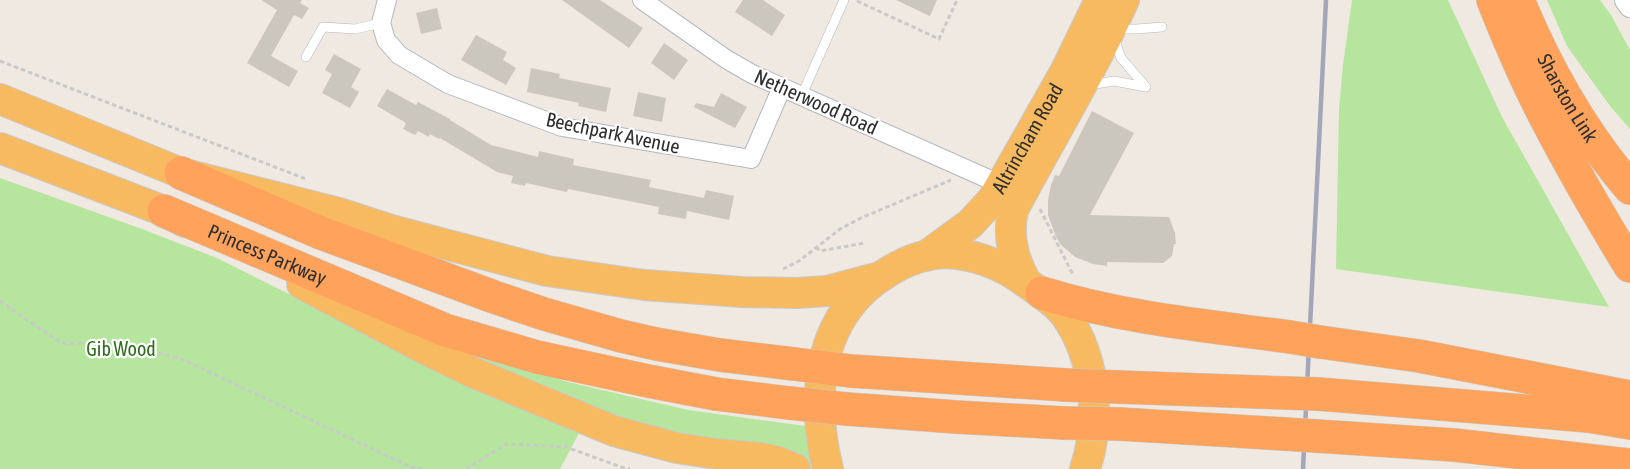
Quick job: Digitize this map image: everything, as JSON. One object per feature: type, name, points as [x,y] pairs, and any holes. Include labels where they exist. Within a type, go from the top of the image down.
[{"type":"highway","name":"Altrincham Road","points":[[926,256],[953,237],[993,200],[1065,72],[1100,0]]},
{"type":"highway","name":"Altrincham Road","points":[[1034,288],[1021,272],[1011,245],[1010,227],[1013,210],[1081,86],[1124,0]]},
{"type":"highway","points":[[1492,0],[1549,125],[1630,266]]},
{"type":"highway","name":"Sharston Link","points":[[1518,0],[1532,33],[1574,112],[1630,188]]},
{"type":"highway","name":"Princess Parkway","points":[[0,99],[321,233],[494,297],[555,317],[656,344],[740,358],[851,371],[1066,385],[1302,393],[1588,416],[1630,423]]},
{"type":"highway","name":"Princess Parkway","points":[[0,148],[164,211],[445,330],[537,357],[684,388],[847,409],[1454,445],[1630,465]]},
{"type":"highway","points":[[181,173],[339,213],[391,230],[547,271],[690,289],[797,293],[827,291],[880,276],[909,261],[926,256],[951,254],[971,257],[1012,272],[1034,288],[1065,316],[1081,345],[1091,383],[1094,417],[1091,447],[1085,469]]},
{"type":"highway","points":[[164,211],[474,373],[614,431],[686,450],[761,458],[795,469]]},
{"type":"highway","points":[[828,469],[820,434],[818,407],[821,370],[829,342],[847,309],[859,294],[880,276]]},
{"type":"highway","points":[[1034,288],[1080,293],[1170,321],[1419,356],[1630,397]]},
{"type":"street","points":[[381,23],[387,0]]},
{"type":"street","name":"Netherwood Road","points":[[642,0],[738,67],[1002,185]]},
{"type":"street","points":[[1626,0],[1630,6]]},
{"type":"street","name":"Beechpark Avenue","points":[[381,23],[386,40],[399,55],[448,84],[562,127],[751,159],[782,87]]},
{"type":"lane","points":[[801,97],[844,0]]},
{"type":"lane","points":[[306,57],[323,27],[355,29],[381,23]]},
{"type":"lane","points":[[1081,86],[1114,81],[1146,87],[1121,58],[1111,28],[1127,30],[1162,27]]},
{"type":"path","points":[[857,0],[939,39],[957,0]]},
{"type":"path","points":[[0,61],[306,179]]},
{"type":"path","points":[[779,270],[799,261],[840,230],[861,218],[955,178]]},
{"type":"path","points":[[1039,206],[1080,293]]},
{"type":"path","points":[[816,247],[820,252],[865,243]]},
{"type":"path","points":[[0,302],[61,343],[123,344],[182,359],[411,467],[422,469]]},
{"type":"path","points":[[466,469],[507,444],[566,447],[630,469]]},
{"type":"green space","points":[[1352,0],[1448,0],[1502,117],[1609,307],[1336,269],[1339,110]]},
{"type":"green space","points":[[1547,0],[1600,0],[1611,15],[1630,50],[1630,129],[1610,106],[1567,46]]},
{"type":"green space","name":"Gib Wood","points":[[0,178],[217,258],[441,370],[579,433],[560,469],[0,469]]},
{"type":"green space","points":[[449,345],[568,382],[688,410],[805,426],[813,466],[763,446],[672,435],[565,397],[449,348]]},
{"type":"building","points":[[261,0],[302,0],[300,3],[309,8],[302,19],[294,15],[271,56],[298,71],[289,87],[247,63],[277,10]]},
{"type":"building","points":[[562,0],[600,0],[643,28],[629,48]]},
{"type":"building","points":[[743,0],[763,0],[785,15],[772,36],[735,12]]},
{"type":"building","points":[[896,0],[937,0],[930,16]]},
{"type":"building","points":[[437,8],[442,29],[421,34],[416,13]]},
{"type":"building","points":[[476,35],[507,52],[503,60],[516,68],[506,85],[461,60]]},
{"type":"building","points":[[664,43],[688,60],[674,80],[651,63]]},
{"type":"building","points":[[334,54],[361,69],[351,87],[359,92],[350,108],[322,93],[332,74],[325,70]]},
{"type":"building","points":[[531,68],[560,74],[559,78],[611,88],[606,112],[578,106],[579,103],[527,92]]},
{"type":"building","points":[[387,89],[416,105],[418,102],[450,119],[491,145],[538,157],[539,151],[574,159],[573,165],[651,180],[649,187],[704,198],[706,190],[734,196],[729,220],[687,211],[686,219],[658,214],[659,207],[568,189],[567,192],[526,183],[525,186],[511,183],[513,176],[497,172],[440,138],[430,134],[429,137],[418,131],[415,135],[403,129],[406,123],[377,106]]},
{"type":"building","points":[[638,92],[666,98],[662,122],[633,116]]},
{"type":"building","points":[[721,93],[747,107],[735,128],[694,107],[696,103],[714,107]]},
{"type":"building","points":[[1092,111],[1134,133],[1090,215],[1169,217],[1176,244],[1174,244],[1172,256],[1163,263],[1107,262],[1107,266],[1093,264],[1075,257],[1061,245],[1056,237],[1048,215],[1051,185],[1055,175],[1059,176]]},
{"type":"railway","points":[[1303,469],[1326,0]]}]
